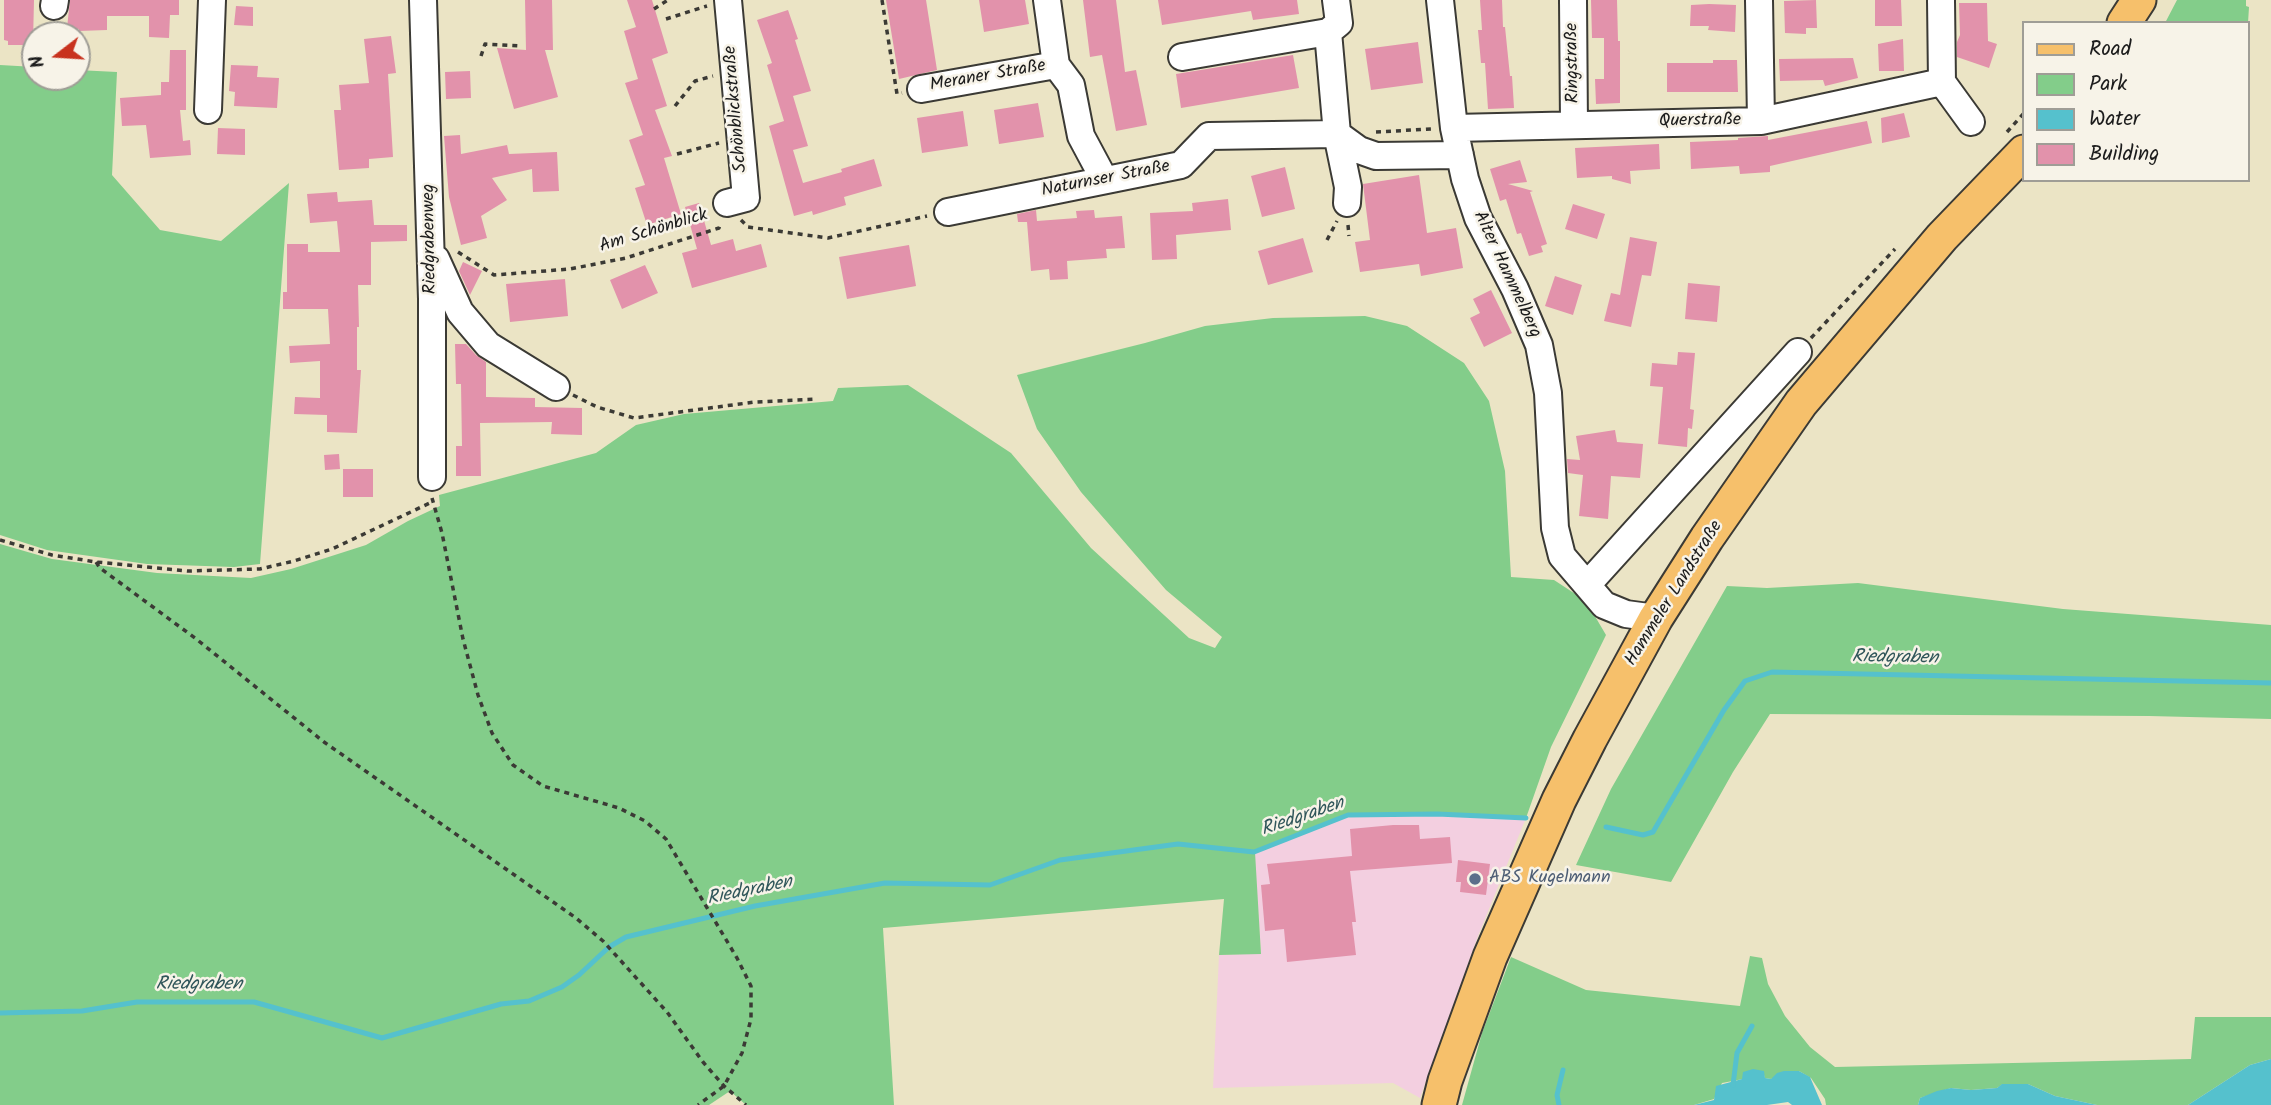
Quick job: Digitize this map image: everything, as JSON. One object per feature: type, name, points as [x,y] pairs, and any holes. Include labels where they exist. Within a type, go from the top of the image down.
[{"type":"main road","points":[[2125,21],[2138,0]]},
{"type":"main road","name":"Hammeler Landstraße","points":[[1439,1105],[1445,1081],[1490,957],[1496,924],[1590,739],[1656,618],[1707,538],[1801,403],[1941,237],[2022,154]]},
{"type":"street","points":[[208,110],[212,0]]},
{"type":"street","name":"Riedgrabenweg","points":[[423,0],[430,248],[432,477]]},
{"type":"street","name":"Meraner Straße","points":[[1047,0],[1056,65],[1071,85],[1082,136],[1104,179]]},
{"type":"street","points":[[1182,57],[1328,32],[1339,23],[1336,0]]},
{"type":"street","name":"Alter Hammelberg","points":[[1440,0],[1454,128],[1465,179],[1478,218],[1515,289],[1539,345],[1548,393],[1555,528],[1562,556],[1604,605],[1626,614],[1656,618]]},
{"type":"street","name":"Ringstraße","points":[[1573,0],[1574,125]]},
{"type":"street","points":[[1759,0],[1761,121]]},
{"type":"street","points":[[1941,0],[1942,82],[1971,122]]},
{"type":"street","name":"Schönblickstraße","points":[[721,2],[734,69],[746,198],[727,203]]},
{"type":"street","points":[[1328,32],[1337,134],[1348,187],[1347,203]]},
{"type":"street","name":"Meraner Straße","points":[[921,89],[1056,65]]},
{"type":"street","name":"Querstraße","points":[[1454,128],[1761,121],[1942,82]]},
{"type":"street","points":[[1337,134],[1359,150],[1376,156],[1460,155]]},
{"type":"street","name":"Naturnser Straße","points":[[948,212],[1181,165],[1209,136],[1337,134]]},
{"type":"street","points":[[430,248],[460,312],[488,345],[555,387]]},
{"type":"street","points":[[1587,584],[1798,352]]},
{"type":"path","points":[[654,9],[668,0]]},
{"type":"path","points":[[882,0],[897,94],[921,89]]},
{"type":"path","points":[[666,19],[721,2]]},
{"type":"path","points":[[481,56],[485,44],[521,46]]},
{"type":"path","points":[[675,106],[695,81],[734,69]]},
{"type":"path","points":[[1376,132],[1454,128]]},
{"type":"path","points":[[677,154],[740,138]]},
{"type":"path","name":"Am Schönblick","points":[[727,203],[748,227],[828,238],[948,212]]},
{"type":"path","name":"Am Schönblick","points":[[467,258],[494,275],[570,269],[626,258],[719,228],[727,203]]},
{"type":"path","points":[[555,387],[597,407],[634,418],[755,402],[817,398]]},
{"type":"path","points":[[0,540],[52,555],[96,562],[188,571],[260,569],[332,549],[432,502],[442,533],[450,583],[478,695],[492,733],[513,765],[543,786],[619,808],[645,821],[666,839],[751,986],[751,1019],[742,1053],[724,1086],[698,1105]]},
{"type":"path","points":[[96,562],[100,568],[195,638],[324,742],[576,918],[614,952],[667,1012],[703,1062],[724,1086],[746,1105]]},
{"type":"shaded area","points":[[1437,814],[1526,818],[1478,936],[1420,1098],[1393,1083],[1213,1088],[1219,955],[1261,953],[1254,852],[1348,815]]},
{"type":"green space","points":[[2177,0],[2246,0],[2246,6],[2249,7],[2248,21],[2166,21]]},
{"type":"green space","points":[[0,65],[21,66],[21,91],[91,91],[91,71],[117,72],[112,175],[160,230],[221,241],[289,183],[260,564],[234,567],[147,564],[47,550],[0,535]]},
{"type":"green space","points":[[1365,316],[1407,326],[1464,363],[1489,401],[1505,471],[1511,577],[1554,580],[1586,601],[1606,635],[1551,747],[1526,818],[1437,814],[1348,815],[1255,852],[1261,954],[1219,955],[1224,899],[883,928],[894,1105],[746,1105],[730,1091],[709,1105],[0,1105],[0,544],[52,559],[157,573],[251,578],[291,569],[366,545],[440,506],[439,495],[596,453],[636,425],[684,414],[833,401],[838,388],[908,385],[1011,453],[1091,548],[1189,638],[1215,648],[1222,637],[1166,590],[1081,492],[1037,429],[1017,375],[1205,326],[1273,318]]},
{"type":"green space","points":[[1858,583],[2063,609],[2271,625],[2271,719],[1770,714],[1733,772],[1671,882],[1576,865],[1611,789],[1727,586],[1767,588]]},
{"type":"green space","points":[[1750,956],[1762,958],[1768,984],[1785,1016],[1810,1047],[1835,1067],[2191,1059],[2195,1017],[2271,1017],[2271,1059],[2250,1065],[2188,1105],[2097,1105],[2055,1096],[2028,1084],[2003,1084],[1997,1088],[1971,1090],[1951,1088],[1920,1098],[1918,1105],[1826,1105],[1811,1078],[1799,1071],[1771,1079],[1765,1078],[1764,1075],[1722,1083],[1714,1099],[1694,1105],[1462,1105],[1482,1033],[1511,957],[1586,990],[1740,1006]]},
{"type":"water","points":[[2271,1059],[2271,1105],[2188,1105],[2250,1065]]},
{"type":"water","points":[[1753,1069],[1764,1071],[1765,1078],[1771,1079],[1784,1071],[1799,1071],[1810,1077],[1822,1105],[1792,1105],[1788,1102],[1767,1105],[1694,1105],[1714,1100],[1716,1086],[1742,1079],[1743,1072]]},
{"type":"water","points":[[2002,1084],[2028,1084],[2055,1096],[2097,1105],[1918,1105],[1920,1098],[1937,1091],[1951,1088],[1997,1088]]},
{"type":"building","points":[[4,0],[34,0],[34,21],[21,21],[21,45],[8,45],[8,41],[4,40]]},
{"type":"building","points":[[70,0],[179,0],[179,15],[170,15],[169,38],[149,37],[149,16],[107,16],[107,30],[91,31],[91,21],[68,21]]},
{"type":"building","points":[[525,0],[552,0],[553,50],[545,50],[558,97],[514,109],[497,48],[526,50]]},
{"type":"building","points":[[627,0],[652,0],[668,53],[652,59],[667,106],[655,110],[672,156],[664,158],[681,214],[647,225],[635,188],[645,185],[629,140],[643,135],[625,83],[638,79],[624,31],[636,27]]},
{"type":"building","points":[[886,0],[926,0],[937,70],[899,79]]},
{"type":"building","points":[[979,0],[1025,0],[1029,24],[984,32]]},
{"type":"building","points":[[1083,0],[1116,0],[1125,72],[1136,70],[1147,125],[1116,131],[1102,55],[1090,57]]},
{"type":"building","points":[[1158,0],[1297,0],[1299,14],[1253,20],[1251,11],[1162,25]]},
{"type":"building","points":[[1480,0],[1502,0],[1514,108],[1488,109],[1485,63],[1481,63],[1478,30],[1482,30]]},
{"type":"building","points":[[1591,0],[1617,0],[1620,103],[1596,104],[1595,79],[1604,79],[1604,38],[1592,38]]},
{"type":"building","points":[[1816,0],[1817,28],[1806,28],[1806,34],[1785,33],[1784,1]]},
{"type":"building","points":[[1875,0],[1901,0],[1902,26],[1875,26]]},
{"type":"building","points":[[1959,3],[1987,3],[1988,41],[1997,44],[1989,68],[1957,57],[1960,35]]},
{"type":"building","points":[[1691,5],[1736,5],[1735,32],[1708,30],[1709,26],[1690,26]]},
{"type":"building","points":[[236,6],[253,7],[253,26],[234,25]]},
{"type":"building","points":[[788,10],[811,91],[793,96],[808,146],[793,150],[803,183],[874,159],[882,186],[844,197],[846,205],[813,215],[812,211],[794,216],[769,126],[784,121],[767,65],[772,63],[757,20]]},
{"type":"building","points":[[391,36],[396,73],[388,74],[393,157],[369,159],[369,168],[339,170],[334,110],[341,110],[339,85],[369,83],[364,39]]},
{"type":"building","points":[[1903,39],[1904,71],[1879,71],[1878,44]]},
{"type":"building","points":[[1418,42],[1423,83],[1371,90],[1365,49]]},
{"type":"building","points":[[170,50],[186,50],[186,110],[180,110],[183,141],[190,140],[191,155],[150,158],[146,125],[122,126],[120,98],[161,95],[161,82],[169,82]]},
{"type":"building","points":[[1293,55],[1299,88],[1181,108],[1176,74]]},
{"type":"building","points":[[1853,58],[1858,78],[1825,86],[1823,80],[1780,81],[1779,59]]},
{"type":"building","points":[[1713,60],[1737,60],[1738,92],[1667,92],[1667,63],[1713,63]]},
{"type":"building","points":[[231,65],[258,66],[257,77],[279,78],[277,108],[234,106],[235,92],[229,91]]},
{"type":"building","points":[[470,71],[471,98],[446,99],[445,72]]},
{"type":"building","points":[[1038,103],[1044,137],[999,144],[994,110]]},
{"type":"building","points":[[963,111],[968,146],[922,153],[917,118]]},
{"type":"building","points":[[1904,113],[1910,137],[1882,143],[1881,118]]},
{"type":"building","points":[[1867,121],[1872,143],[1770,166],[1770,172],[1740,174],[1739,166],[1691,169],[1690,142],[1768,136],[1768,140]]},
{"type":"building","points":[[218,128],[245,129],[245,155],[217,154]]},
{"type":"building","points":[[460,135],[461,154],[507,145],[509,154],[557,152],[559,191],[533,192],[532,169],[492,178],[507,200],[481,216],[487,238],[461,245],[449,197],[444,136]]},
{"type":"building","points":[[1659,144],[1660,169],[1630,171],[1631,184],[1612,179],[1612,176],[1577,178],[1575,148]]},
{"type":"building","points":[[1520,160],[1527,182],[1508,184],[1533,191],[1530,192],[1547,244],[1541,246],[1543,252],[1529,256],[1521,233],[1517,234],[1506,199],[1500,201],[1490,169]]},
{"type":"building","points":[[1285,167],[1295,209],[1262,217],[1251,176]]},
{"type":"building","points":[[1419,175],[1427,233],[1456,228],[1463,268],[1421,276],[1419,264],[1360,272],[1355,242],[1370,240],[1363,184]]},
{"type":"building","points":[[337,192],[338,202],[372,200],[374,225],[407,225],[407,241],[371,242],[371,285],[358,285],[357,370],[361,370],[357,433],[327,432],[327,415],[294,414],[295,397],[320,398],[320,361],[290,363],[289,346],[330,344],[328,309],[283,309],[283,292],[287,292],[287,244],[308,244],[308,252],[340,252],[337,221],[310,223],[307,194]]},
{"type":"building","points":[[1228,199],[1231,230],[1176,235],[1177,259],[1152,260],[1150,213],[1193,211],[1192,203]]},
{"type":"building","points":[[699,203],[711,245],[733,239],[736,251],[761,244],[767,267],[692,288],[682,253],[697,249],[685,207]]},
{"type":"building","points":[[1573,204],[1605,214],[1597,239],[1565,229]]},
{"type":"building","points":[[1036,210],[1037,221],[1077,218],[1076,211],[1094,210],[1095,218],[1122,216],[1125,248],[1106,249],[1107,258],[1067,261],[1068,279],[1050,280],[1049,269],[1031,271],[1027,222],[1018,222],[1017,214]]},
{"type":"building","points":[[1630,237],[1657,242],[1651,276],[1642,275],[1631,327],[1604,321],[1611,293],[1620,295]]},
{"type":"building","points":[[1303,238],[1313,272],[1268,285],[1258,251]]},
{"type":"building","points":[[909,245],[916,286],[847,299],[839,257]]},
{"type":"building","points":[[463,262],[482,271],[470,295],[459,271]]},
{"type":"building","points":[[645,265],[658,293],[622,309],[610,280]]},
{"type":"building","points":[[1555,276],[1582,285],[1573,315],[1545,306]]},
{"type":"building","points":[[565,279],[568,316],[510,322],[506,284]]},
{"type":"building","points":[[1688,283],[1720,286],[1717,322],[1685,319]]},
{"type":"building","points":[[1491,290],[1512,333],[1484,347],[1470,318],[1480,313],[1473,299]]},
{"type":"building","points":[[455,344],[466,344],[486,362],[486,397],[535,398],[535,407],[582,408],[582,435],[551,434],[552,422],[480,423],[481,476],[456,476],[456,446],[462,446],[461,384],[456,384]]},
{"type":"building","points":[[1678,352],[1695,353],[1690,409],[1694,410],[1692,429],[1688,428],[1687,447],[1658,444],[1663,387],[1650,386],[1652,363],[1677,365]]},
{"type":"building","points":[[1615,430],[1617,442],[1643,444],[1640,478],[1611,476],[1608,519],[1579,516],[1583,475],[1568,473],[1567,459],[1580,460],[1576,436]]},
{"type":"building","points":[[339,454],[340,469],[325,470],[324,455]]},
{"type":"building","points":[[343,469],[373,469],[373,497],[343,497]]},
{"type":"building","points":[[1419,825],[1420,839],[1450,837],[1452,863],[1350,871],[1356,922],[1352,922],[1356,955],[1287,962],[1284,929],[1265,931],[1261,885],[1270,884],[1267,864],[1352,856],[1350,829]]},
{"type":"building","points":[[1458,860],[1490,864],[1486,895],[1460,892],[1461,882],[1456,882]]},
{"type":"waterway","name":"Riedgraben","points":[[1606,827],[1643,835],[1653,832],[1724,710],[1745,681],[1772,672],[2271,683]]},
{"type":"waterway","name":"Riedgraben","points":[[0,1013],[82,1011],[137,1002],[254,1002],[382,1038],[501,1004],[529,1001],[562,987],[609,947],[626,937],[755,906],[885,883],[990,885],[1060,860],[1178,844],[1254,852],[1348,815],[1437,814],[1526,818]]},
{"type":"waterway","points":[[1733,1085],[1737,1053],[1752,1026]]},
{"type":"waterway","points":[[1559,1105],[1557,1095],[1563,1070]]},
{"type":"place","name":"ABS Kugelmann","points":[[1475,879]]}]
